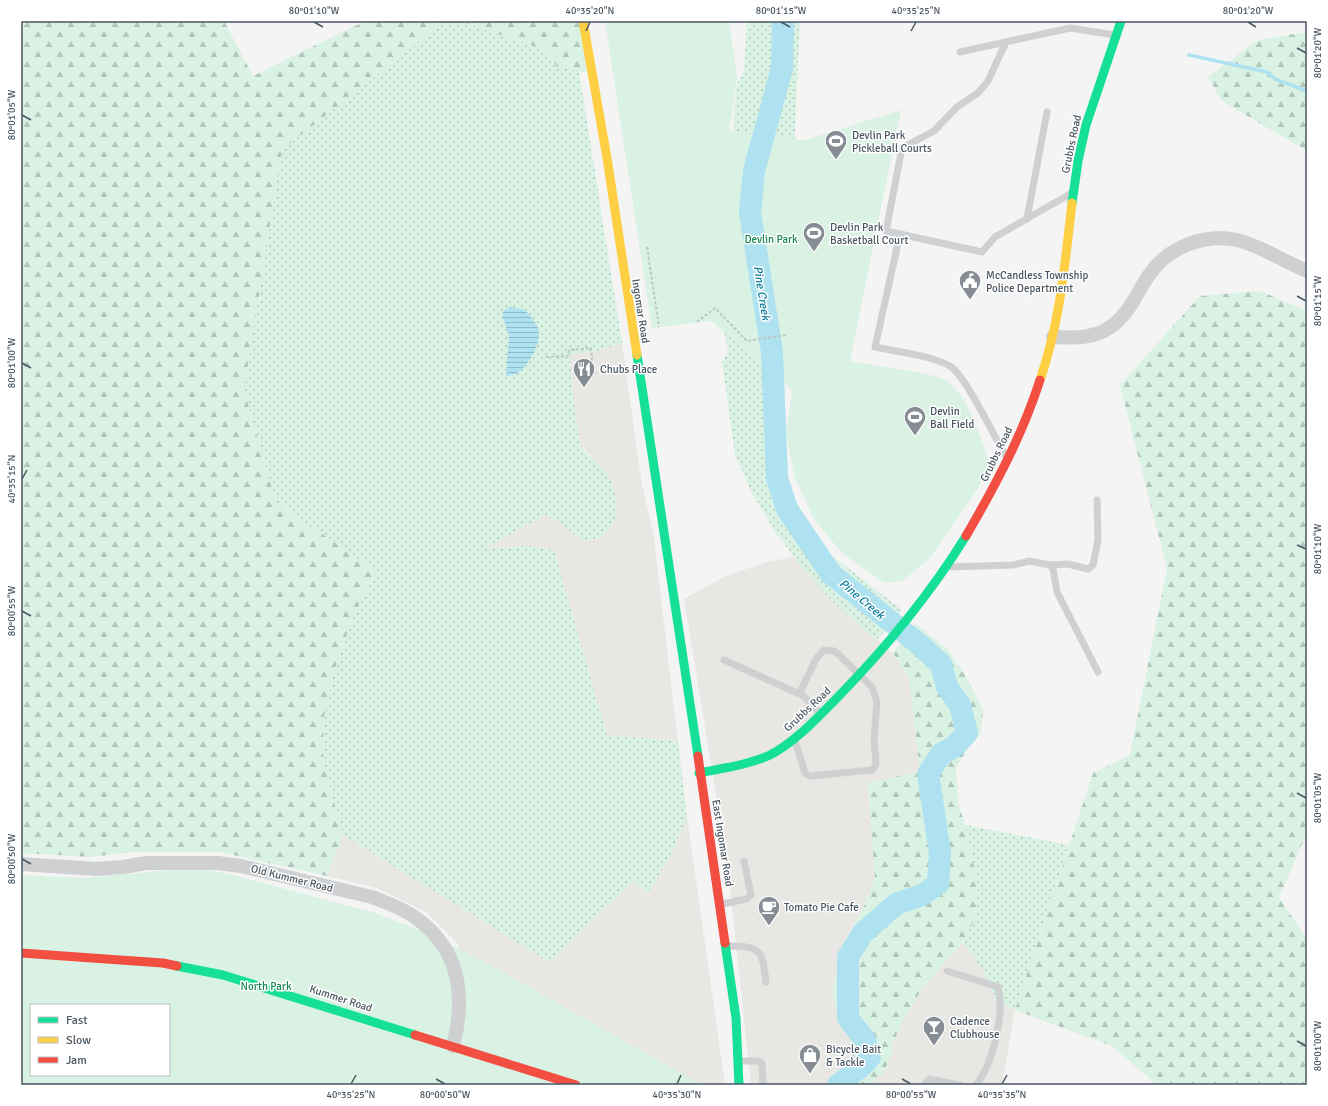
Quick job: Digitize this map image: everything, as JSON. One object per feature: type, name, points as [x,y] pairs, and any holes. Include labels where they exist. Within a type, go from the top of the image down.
[{"type":"street","name":"Ingomar Road","points":[[583,21],[607,158],[675,605]]},
{"type":"street","name":"Grubbs Road","points":[[700,773],[763,757],[780,749],[821,714],[859,676],[907,618],[945,567],[974,521],[1008,460],[1033,402],[1053,337],[1085,128],[1121,21]]},
{"type":"street","points":[[1053,337],[1081,338],[1108,329],[1124,316],[1149,275],[1162,260],[1187,245],[1201,240],[1215,238],[1238,241],[1307,271]]},
{"type":"street","name":"East Ingomar Road","points":[[675,605],[736,1018],[739,1085]]},
{"type":"street","name":"Old Kummer Road","points":[[21,864],[96,869],[123,867],[146,863],[218,863],[241,866],[372,897],[416,918],[437,937],[455,969],[460,1008],[458,1028],[453,1046]]},
{"type":"street","name":"Kummer Road","points":[[21,953],[163,963],[223,974],[576,1085]]},
{"type":"lane","points":[[960,52],[1070,28],[1117,35]]},
{"type":"lane","points":[[1006,42],[988,81],[978,93],[957,107],[934,131],[902,148],[886,231],[982,252],[995,238],[1074,192]]},
{"type":"lane","points":[[1027,219],[1047,112]]},
{"type":"lane","points":[[900,234],[875,347],[938,361],[952,367],[964,379],[1008,460]]},
{"type":"lane","points":[[945,567],[1013,565],[1029,561],[1050,565],[1068,564],[1088,569],[1093,564],[1098,540],[1098,500]]},
{"type":"lane","points":[[1050,565],[1053,569],[1057,592],[1098,672]]},
{"type":"lane","points":[[794,738],[805,773],[810,776],[872,770],[876,764],[874,739],[877,702],[872,687],[838,654],[834,651],[824,650],[816,659],[801,688],[802,695]]},
{"type":"lane","points":[[724,660],[802,695],[821,714]]},
{"type":"lane","points":[[720,904],[747,899],[751,895],[744,860]]},
{"type":"lane","points":[[726,946],[748,946],[757,949],[763,958],[766,982]]},
{"type":"lane","points":[[947,971],[998,987],[1001,997],[996,1037],[983,1076],[976,1085]]},
{"type":"lane","points":[[738,1062],[758,1061],[762,1063],[763,1085]]},
{"type":"lane","points":[[924,1085],[929,1079],[960,1085]]},
{"type":"path","points":[[647,247],[659,327]]},
{"type":"path","points":[[697,322],[715,308],[747,341],[786,335]]},
{"type":"path","points":[[546,357],[568,356],[568,350],[591,348],[593,374],[598,373]]},
{"type":"shaded area","points":[[622,343],[642,485],[653,531],[678,741],[607,735],[554,550],[482,549],[545,515],[558,521],[582,540],[595,540],[604,535],[611,527],[591,456],[581,445],[574,409],[570,354],[593,352]]},
{"type":"shaded area","points":[[794,557],[834,603],[893,653],[909,679],[920,771],[868,783],[875,879],[863,909],[843,943],[848,1033],[853,1043],[853,1053],[847,1063],[826,1085],[751,1085],[728,868],[684,599],[725,576],[767,562]]},
{"type":"shaded area","points":[[687,817],[725,1085],[615,1085],[472,988],[458,944],[426,912],[377,888],[327,876],[343,835],[549,962],[634,881],[648,894],[672,852]]},
{"type":"shaded area","points":[[963,942],[983,970],[996,1000],[1015,1010],[1002,1085],[870,1085],[882,1074],[890,1059],[893,1043],[901,1024],[923,987]]},
{"type":"green space","points":[[28,21],[224,21],[253,76],[365,21],[445,21],[282,150],[244,390],[276,502],[376,571],[353,616],[335,668],[324,716],[323,761],[343,835],[327,876],[220,852],[131,852],[91,857],[21,853],[21,29]]},
{"type":"green space","points":[[445,21],[460,21],[539,48],[550,55],[557,67],[579,71],[622,343],[593,352],[570,354],[576,421],[580,443],[585,452],[604,470],[609,477],[615,494],[616,514],[614,522],[609,530],[597,538],[582,540],[558,521],[545,515],[483,549],[528,546],[554,550],[607,735],[678,741],[687,817],[672,852],[648,894],[633,881],[549,962],[343,835],[323,761],[324,716],[335,668],[353,616],[376,571],[276,502],[244,390],[282,150]]},
{"type":"green space","points":[[460,21],[583,21],[593,74],[557,67],[550,55],[539,48]]},
{"type":"green space","name":"Devlin Park","points":[[605,21],[729,21],[737,77],[729,131],[805,140],[901,110],[850,361],[917,372],[942,378],[949,382],[963,399],[974,420],[990,464],[977,490],[929,559],[902,581],[884,583],[841,552],[814,519],[795,478],[786,433],[792,390],[711,321],[652,328]]},
{"type":"green space","points":[[747,21],[800,21],[794,151],[776,306],[782,384],[775,452],[787,505],[817,544],[902,610],[877,640],[834,603],[805,571],[776,533],[752,493],[735,455],[722,363],[728,351],[723,328],[736,86],[744,71]]},
{"type":"green space","points":[[1307,32],[1307,151],[1222,101],[1208,77],[1258,40]]},
{"type":"green space","points":[[1260,291],[1307,311],[1307,833],[1279,897],[1307,940],[1307,1085],[1157,1085],[1112,1046],[1015,1010],[1093,773],[1130,755],[1167,569],[1120,385],[1200,296]]},
{"type":"green space","points":[[916,624],[948,650],[964,673],[983,710],[981,733],[967,749],[956,769],[958,802],[965,825],[978,885],[975,919],[963,942],[923,987],[901,1024],[893,1043],[890,1059],[882,1074],[870,1085],[826,1085],[847,1063],[853,1053],[853,1043],[839,1018],[832,991],[843,943],[863,909],[875,879],[868,783],[920,771],[909,679],[893,653]]},
{"type":"green space","points":[[965,825],[1069,845],[1015,1010],[996,1000],[983,970],[963,942],[975,919],[978,885]]},
{"type":"green space","name":"North Park","points":[[191,868],[221,872],[372,912],[430,934],[485,962],[702,1085],[21,1085],[21,875],[85,878]]},
{"type":"water","points":[[511,307],[525,310],[536,324],[539,334],[536,347],[529,361],[520,371],[506,376],[509,336],[502,315],[504,310]]},
{"type":"waterway","name":"Pine Creek","points":[[783,21],[782,68],[754,171],[750,212],[772,352],[777,478],[787,509],[831,574],[914,640],[941,664],[947,687],[960,705],[967,733],[954,747],[941,754],[928,774],[940,853],[938,884],[922,895],[896,904],[863,933],[848,957],[848,1018],[865,1040],[870,1057],[863,1065],[838,1085]]},
{"type":"waterway","points":[[1189,55],[1267,72],[1275,79],[1304,90],[1307,89]]},
{"type":"traffic: fast","points":[[1072,203],[1078,161],[1086,125],[1121,21]]},
{"type":"traffic: fast","points":[[637,355],[698,756]]},
{"type":"traffic: fast","points":[[699,773],[735,766],[770,755],[788,744],[804,730],[871,662],[905,622],[937,580],[966,536]]},
{"type":"traffic: fast","points":[[725,943],[736,1018],[739,1085]]},
{"type":"traffic: fast","points":[[177,966],[223,975],[415,1035]]},
{"type":"traffic: slow","points":[[583,21],[607,158],[637,355]]},
{"type":"traffic: slow","points":[[1040,380],[1047,358],[1061,293],[1072,203]]},
{"type":"traffic: jam","points":[[966,536],[1007,460],[1025,421],[1040,380]]},
{"type":"traffic: jam","points":[[698,756],[725,943]]},
{"type":"traffic: jam","points":[[21,953],[163,963],[177,966]]},
{"type":"traffic: jam","points":[[415,1035],[576,1085]]},
{"type":"place","name":"Devlin Park Pickleball Courts","points":[[836,160]]},
{"type":"place","name":"Devlin Park Basketball Court","points":[[814,252]]},
{"type":"place","name":"McCandless Township Police Department","points":[[970,300]]},
{"type":"place","name":"Chubs Place","points":[[584,388]]},
{"type":"place","name":"Devlin Ball Field","points":[[915,436]]},
{"type":"place","name":"Tomato Pie Cafe","points":[[769,926]]},
{"type":"place","name":"Cadence Clubhouse","points":[[934,1046]]},
{"type":"place","name":"Bicycle Bait & Tackle","points":[[810,1074]]}]
